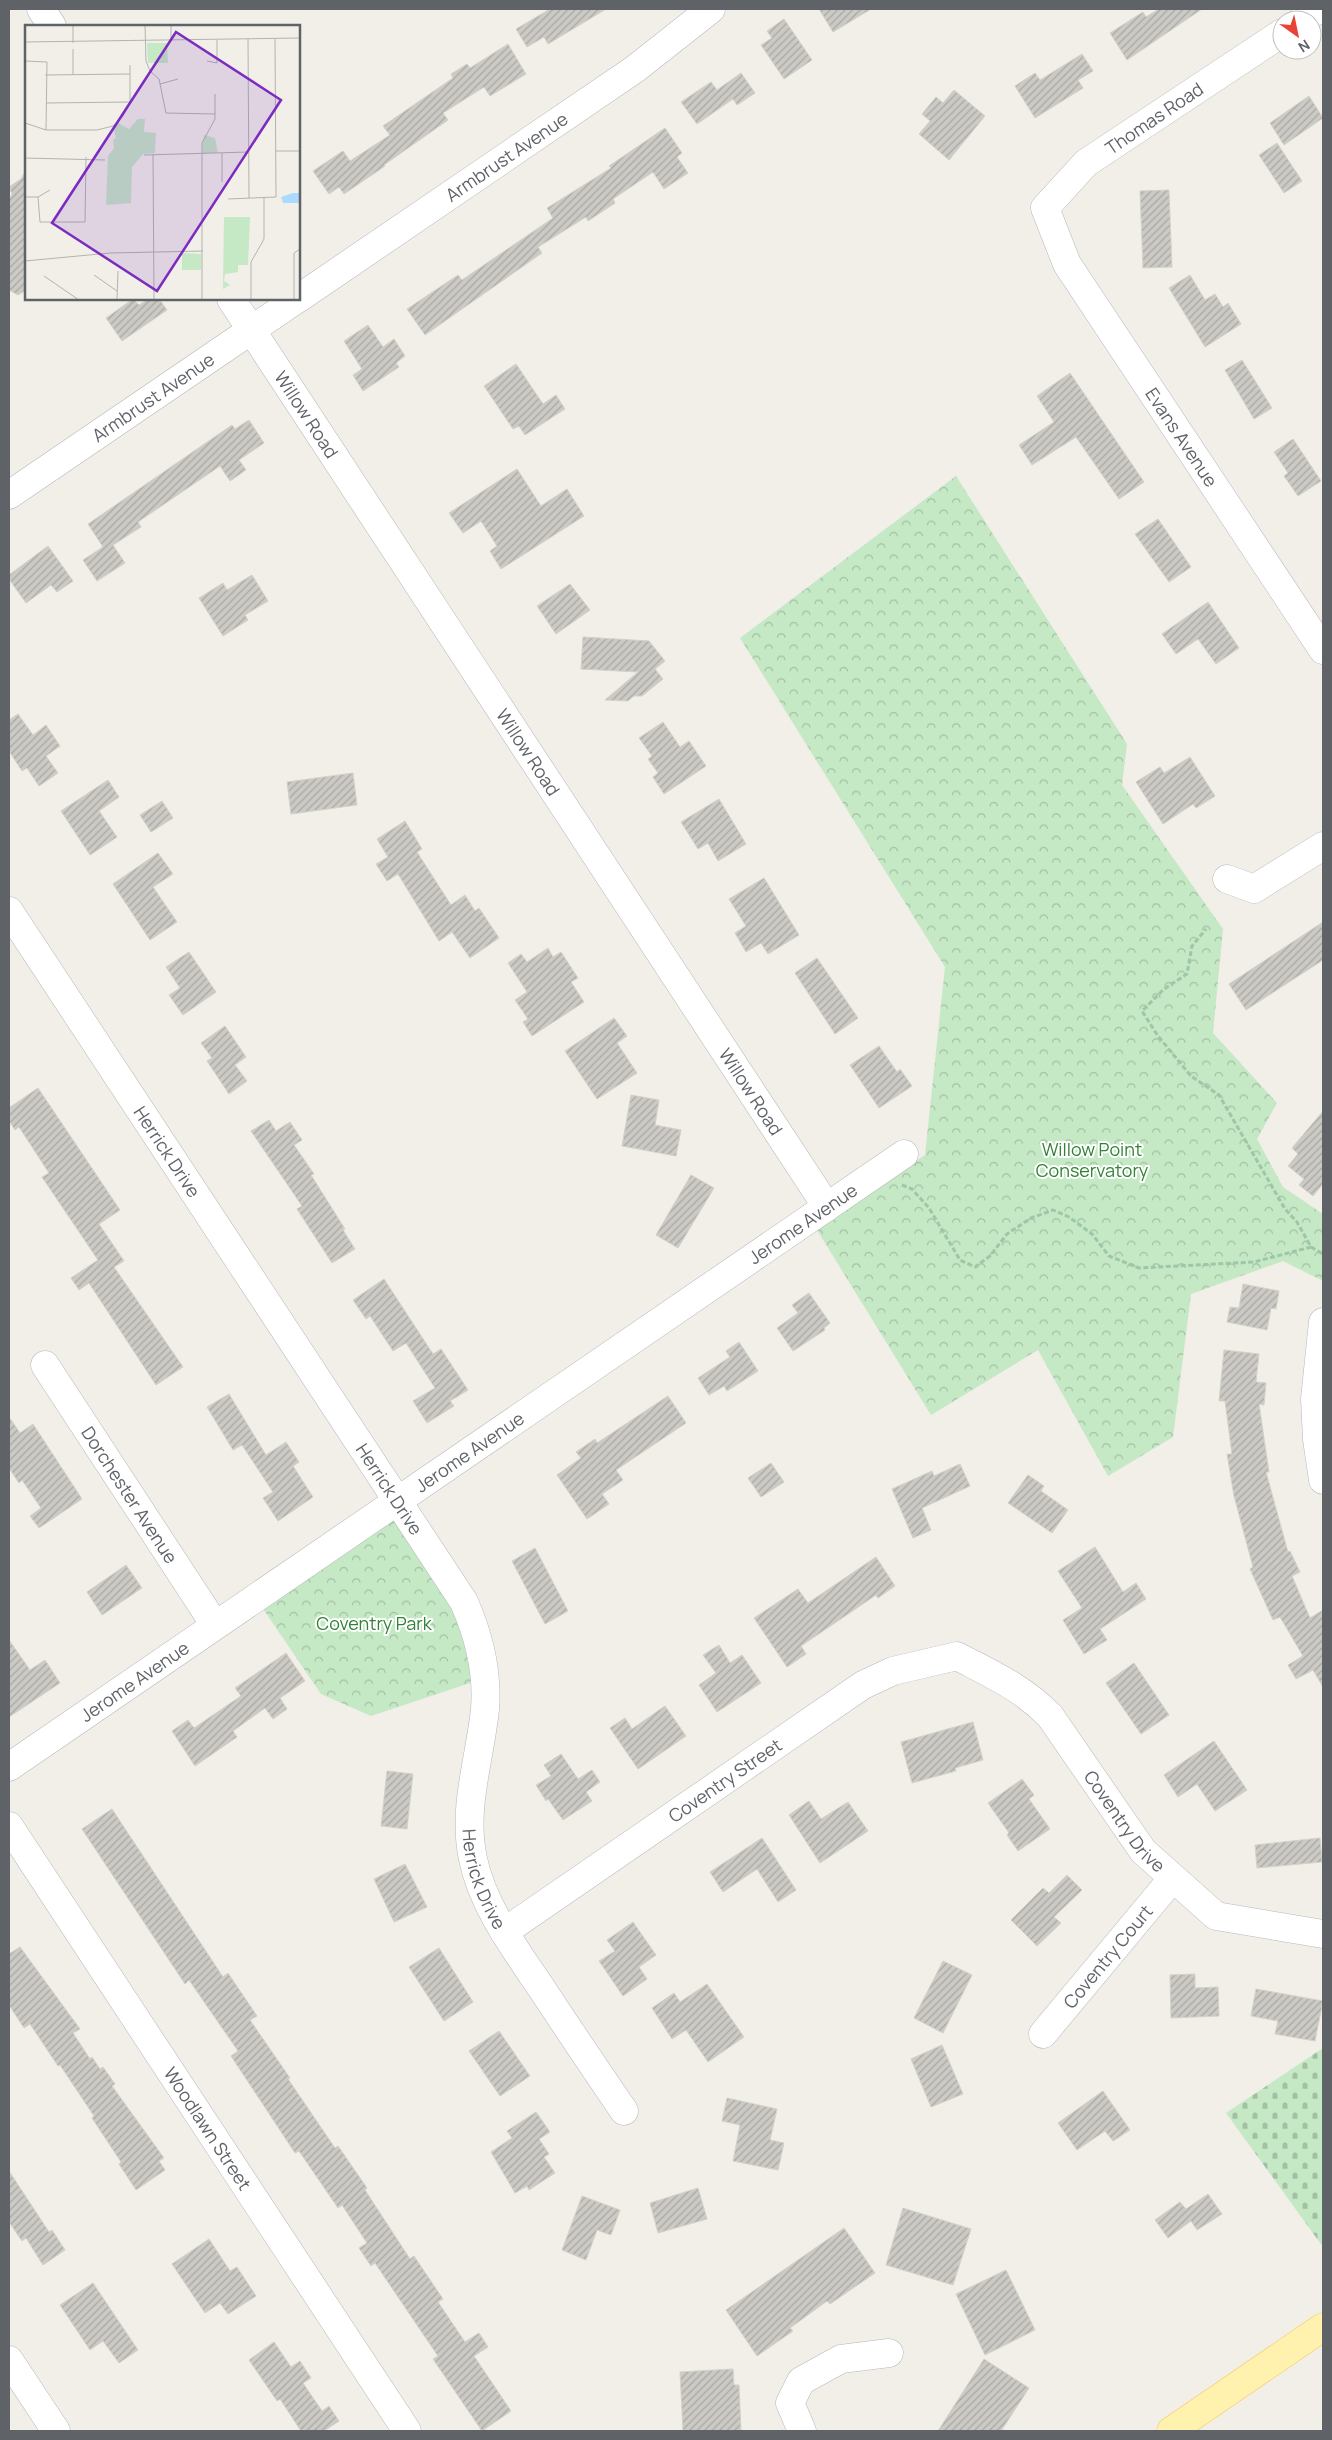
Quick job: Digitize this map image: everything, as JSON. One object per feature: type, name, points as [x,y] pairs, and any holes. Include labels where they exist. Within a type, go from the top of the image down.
[{"type":"main road","points":[[1171,2431],[1323,2327]]},
{"type":"street","points":[[40,9],[51,25]]},
{"type":"street","name":"Armbrust Avenue","points":[[300,297],[635,69],[711,9]]},
{"type":"street","name":"Thomas Road","points":[[1049,219],[1045,208],[1086,163],[1272,40]]},
{"type":"street","name":"Evans Avenue","points":[[1049,219],[1067,264],[1323,650]]},
{"type":"street","name":"Willow Road","points":[[232,300],[827,1207]]},
{"type":"street","name":"Armbrust Avenue","points":[[9,495],[295,300]]},
{"type":"street","points":[[1227,879],[1254,889],[1323,846]]},
{"type":"street","name":"Herrick Drive","points":[[9,911],[460,1596],[480,1644],[485,1678],[484,1709],[471,1794],[469,1824],[473,1858],[479,1880],[504,1932],[624,2111]]},
{"type":"street","name":"Jerome Avenue","points":[[9,1767],[904,1154]]},
{"type":"street","points":[[1323,1322],[1315,1399],[1317,1439],[1323,1480]]},
{"type":"street","name":"Dorchester Avenue","points":[[45,1365],[215,1625]]},
{"type":"street","name":"Coventry Street","points":[[504,1932],[863,1686],[893,1672],[957,1656]]},
{"type":"street","name":"Coventry Drive","points":[[957,1656],[1010,1684],[1038,1704],[1050,1716],[1143,1851],[1172,1879],[1216,1916],[1323,1934]]},
{"type":"street","name":"Woodlawn Street","points":[[9,1826],[407,2431]]},
{"type":"street","name":"Coventry Court","points":[[1043,2034],[1172,1879]]},
{"type":"street","points":[[802,2431],[790,2403],[801,2382],[841,2359],[889,2353]]},
{"type":"street","points":[[9,2360],[56,2431]]},
{"type":"path","points":[[1206,929],[1192,946],[1187,974],[1164,989],[1142,1011],[1158,1036],[1191,1076],[1218,1095],[1285,1209],[1297,1222],[1311,1247],[1323,1254]]},
{"type":"path","points":[[896,1188],[903,1184],[912,1189],[929,1208],[960,1260],[975,1267],[990,1256],[1007,1234],[1031,1218],[1053,1210],[1068,1217],[1092,1234],[1109,1256],[1139,1268],[1254,1262],[1311,1247]]},
{"type":"green space","name":"Willow Point Conservatory","points":[[956,476],[1127,744],[1122,785],[1223,929],[1213,1033],[1277,1103],[1257,1139],[1283,1187],[1323,1214],[1323,1281],[1283,1261],[1191,1294],[1173,1437],[1108,1476],[1038,1350],[931,1415],[817,1230],[925,1155],[945,967],[740,638]]},
{"type":"green space","name":"Coventry Park","points":[[398,1506],[453,1591],[485,1678],[371,1716],[321,1694],[257,1600]]},
{"type":"green space","points":[[1323,2048],[1323,2247],[1226,2113]]},
{"type":"building","points":[[550,9],[606,9],[548,44],[544,37],[527,47],[516,29]]},
{"type":"building","points":[[819,9],[871,9],[833,32]]},
{"type":"building","points":[[1159,9],[1202,9],[1127,60],[1110,33],[1143,12],[1146,17]]},
{"type":"building","points":[[784,19],[812,60],[784,79],[761,45],[772,38],[767,31]]},
{"type":"building","points":[[508,44],[526,74],[490,96],[484,87],[443,113],[448,120],[385,166],[344,194],[339,187],[329,194],[313,171],[343,151],[350,161],[390,135],[383,126],[453,78],[451,74],[467,64],[470,68]]},
{"type":"building","points":[[1082,54],[1093,71],[1078,80],[1083,88],[1035,118],[1015,86],[1035,73],[1040,80]]},
{"type":"building","points":[[741,73],[755,93],[737,105],[733,99],[697,124],[681,102],[711,82],[717,90]]},
{"type":"building","points":[[954,90],[985,116],[949,160],[919,134],[930,121],[922,114],[936,97],[943,103]]},
{"type":"building","points":[[1309,96],[1323,118],[1284,145],[1270,123]]},
{"type":"building","points":[[665,128],[682,153],[677,157],[688,173],[664,189],[653,172],[613,199],[615,203],[588,221],[586,217],[538,247],[542,253],[425,335],[407,309],[458,275],[462,280],[553,218],[547,208],[611,168],[609,166]]},
{"type":"building","points":[[1277,143],[1302,181],[1284,193],[1259,155]]},
{"type":"building","points":[[25,172],[25,291],[18,295],[9,290],[9,200],[12,194],[9,187],[21,179]]},
{"type":"building","points":[[1169,190],[1172,267],[1143,268],[1140,191]]},
{"type":"building","points":[[1190,275],[1205,300],[1215,294],[1223,307],[1228,303],[1241,324],[1205,347],[1169,288]]},
{"type":"building","points":[[132,300],[139,305],[147,300],[160,300],[167,310],[122,341],[106,318]]},
{"type":"building","points":[[368,325],[383,347],[394,339],[405,356],[396,363],[399,367],[363,391],[353,375],[362,369],[344,341]]},
{"type":"building","points":[[1242,360],[1272,408],[1254,419],[1225,370]]},
{"type":"building","points":[[516,364],[543,404],[556,395],[565,409],[525,435],[519,426],[513,429],[484,386]]},
{"type":"building","points":[[1070,373],[1144,482],[1119,499],[1076,437],[1032,465],[1019,445],[1054,422],[1037,396]]},
{"type":"building","points":[[249,420],[264,443],[239,460],[246,470],[230,481],[220,466],[138,522],[141,527],[113,545],[125,563],[97,581],[83,560],[103,547],[88,524],[232,425],[235,429]]},
{"type":"building","points":[[1293,439],[1321,481],[1298,496],[1284,476],[1288,473],[1274,452]]},
{"type":"building","points":[[517,469],[541,506],[567,489],[584,516],[501,569],[490,551],[497,546],[481,521],[463,533],[449,513]]},
{"type":"building","points":[[1158,519],[1191,567],[1169,582],[1135,534]]},
{"type":"building","points":[[48,546],[73,581],[57,592],[51,585],[26,603],[9,579],[9,575]]},
{"type":"building","points":[[252,575],[268,601],[245,615],[248,620],[223,636],[199,598],[223,583],[227,590]]},
{"type":"building","points":[[570,584],[590,610],[556,634],[537,606]]},
{"type":"building","points":[[1208,602],[1239,648],[1216,664],[1198,639],[1176,654],[1162,634]]},
{"type":"building","points":[[583,637],[649,641],[665,661],[655,669],[663,679],[642,696],[634,696],[628,701],[605,700],[638,672],[581,669]]},
{"type":"building","points":[[18,714],[33,735],[46,725],[60,746],[46,756],[58,773],[39,786],[27,768],[22,771],[9,751],[9,720]]},
{"type":"building","points":[[663,722],[680,747],[689,741],[706,766],[664,794],[653,777],[658,773],[648,759],[652,756],[639,738]]},
{"type":"building","points":[[1190,757],[1215,796],[1196,808],[1193,804],[1163,824],[1136,782],[1160,767],[1164,773]]},
{"type":"building","points":[[353,773],[357,805],[291,814],[287,782]]},
{"type":"building","points":[[108,780],[119,797],[99,811],[117,837],[90,855],[61,811]]},
{"type":"building","points":[[719,799],[746,844],[718,861],[708,843],[698,849],[681,822]]},
{"type":"building","points":[[162,801],[173,818],[151,832],[140,815]]},
{"type":"building","points":[[405,821],[422,849],[417,852],[451,905],[465,895],[475,911],[479,908],[499,938],[470,958],[452,932],[439,941],[398,874],[387,881],[376,864],[388,857],[377,839]]},
{"type":"building","points":[[158,853],[173,874],[153,887],[177,922],[150,940],[113,884]]},
{"type":"building","points":[[764,878],[799,935],[768,954],[761,943],[746,952],[735,933],[746,926],[729,899]]},
{"type":"building","points":[[1323,922],[1323,960],[1246,1010],[1229,984]]},
{"type":"building","points":[[548,948],[553,957],[561,952],[578,978],[571,982],[584,1002],[532,1036],[523,1022],[528,1019],[515,1000],[527,992],[508,963],[521,954],[527,962]]},
{"type":"building","points":[[189,952],[216,992],[183,1015],[169,995],[180,988],[166,967]]},
{"type":"building","points":[[817,958],[858,1018],[835,1034],[795,973]]},
{"type":"building","points":[[614,1018],[627,1036],[617,1043],[637,1073],[597,1099],[565,1051]]},
{"type":"building","points":[[225,1026],[246,1057],[235,1065],[247,1081],[229,1094],[207,1061],[212,1058],[201,1043]]},
{"type":"building","points":[[879,1046],[897,1072],[900,1069],[912,1086],[879,1108],[850,1065]]},
{"type":"building","points":[[38,1088],[120,1210],[99,1224],[124,1261],[114,1267],[183,1367],[156,1385],[89,1283],[79,1290],[71,1278],[98,1260],[42,1177],[49,1173],[19,1127],[15,1130],[9,1121],[9,1108]]},
{"type":"building","points":[[631,1095],[659,1100],[655,1125],[681,1130],[676,1156],[622,1146]]},
{"type":"building","points":[[1323,1111],[1323,1184],[1313,1196],[1299,1185],[1304,1179],[1288,1166],[1298,1154],[1292,1148]]},
{"type":"building","points":[[269,1120],[276,1131],[290,1122],[302,1140],[294,1145],[314,1174],[311,1175],[345,1229],[343,1230],[355,1249],[332,1263],[297,1209],[302,1206],[251,1131]]},
{"type":"building","points":[[691,1175],[714,1188],[678,1248],[656,1235]]},
{"type":"building","points":[[384,1279],[433,1354],[441,1349],[468,1390],[450,1401],[454,1406],[427,1423],[413,1401],[435,1388],[406,1343],[393,1351],[370,1316],[366,1319],[353,1300]]},
{"type":"building","points":[[1243,1284],[1279,1291],[1276,1309],[1271,1308],[1267,1330],[1227,1322],[1230,1307],[1239,1308]]},
{"type":"building","points":[[809,1293],[830,1323],[824,1328],[825,1330],[793,1351],[777,1328],[798,1313],[792,1305]]},
{"type":"building","points":[[739,1342],[758,1371],[727,1391],[724,1386],[709,1395],[698,1378],[730,1357],[726,1351]]},
{"type":"building","points":[[1224,1350],[1259,1354],[1256,1382],[1266,1383],[1264,1405],[1259,1404],[1269,1472],[1266,1472],[1288,1552],[1290,1551],[1300,1572],[1292,1576],[1310,1618],[1323,1610],[1323,1687],[1313,1670],[1296,1679],[1288,1665],[1303,1656],[1280,1617],[1273,1620],[1250,1569],[1253,1567],[1234,1496],[1227,1454],[1232,1454],[1225,1401],[1219,1401]]},
{"type":"building","points":[[229,1394],[266,1455],[286,1442],[299,1462],[293,1466],[313,1497],[278,1521],[263,1498],[273,1492],[242,1445],[233,1450],[207,1407]]},
{"type":"building","points":[[668,1396],[686,1423],[616,1470],[623,1480],[602,1494],[609,1504],[587,1519],[557,1475],[581,1458],[576,1452],[595,1439],[597,1443]]},
{"type":"building","points":[[9,1417],[20,1433],[33,1424],[82,1499],[39,1528],[30,1516],[41,1508],[22,1480],[19,1483],[9,1468]]},
{"type":"building","points":[[771,1463],[784,1482],[761,1497],[748,1478]]},
{"type":"building","points":[[960,1464],[970,1486],[922,1508],[931,1530],[913,1538],[892,1489],[932,1471],[934,1476]]},
{"type":"building","points":[[1028,1475],[1044,1486],[1041,1491],[1068,1510],[1052,1533],[1008,1503]]},
{"type":"building","points":[[1095,1547],[1123,1592],[1136,1583],[1146,1599],[1100,1629],[1107,1640],[1084,1654],[1063,1620],[1082,1608],[1058,1571]]},
{"type":"building","points":[[535,1548],[568,1611],[545,1624],[512,1561]]},
{"type":"building","points":[[876,1557],[895,1586],[878,1598],[876,1595],[801,1646],[806,1654],[787,1667],[754,1618],[798,1589],[808,1603]]},
{"type":"building","points":[[126,1565],[142,1588],[102,1615],[87,1592]]},
{"type":"building","points":[[9,1640],[30,1670],[45,1660],[60,1683],[9,1717]]},
{"type":"building","points":[[719,1645],[730,1663],[742,1655],[761,1683],[717,1712],[699,1685],[716,1673],[703,1655]]},
{"type":"building","points":[[286,1653],[305,1681],[280,1698],[287,1709],[273,1719],[265,1708],[233,1731],[237,1737],[195,1766],[172,1731],[188,1720],[194,1728],[241,1696],[235,1688]]},
{"type":"building","points":[[1134,1663],[1169,1715],[1141,1734],[1106,1683]]},
{"type":"building","points":[[665,1706],[686,1736],[638,1769],[610,1728],[625,1718],[632,1729]]},
{"type":"building","points":[[973,1722],[983,1760],[955,1768],[956,1771],[912,1783],[901,1742]]},
{"type":"building","points":[[1214,1741],[1247,1790],[1215,1811],[1197,1784],[1178,1797],[1164,1775]]},
{"type":"building","points":[[561,1754],[578,1779],[592,1770],[600,1782],[586,1792],[592,1801],[563,1820],[548,1799],[546,1801],[536,1785],[551,1776],[544,1765]]},
{"type":"building","points":[[387,1771],[413,1774],[407,1829],[381,1826]]},
{"type":"building","points":[[1022,1779],[1034,1795],[1029,1799],[1050,1829],[1018,1851],[1007,1835],[1009,1833],[988,1803]]},
{"type":"building","points":[[809,1801],[821,1819],[848,1802],[868,1831],[820,1863],[789,1815]]},
{"type":"building","points":[[112,1809],[223,1977],[228,1973],[257,2016],[250,2020],[335,2148],[338,2146],[367,2188],[365,2190],[410,2259],[414,2256],[443,2299],[438,2302],[465,2342],[479,2333],[488,2347],[474,2356],[511,2411],[482,2431],[433,2359],[438,2356],[375,2263],[371,2266],[359,2248],[367,2243],[342,2205],[338,2208],[299,2151],[295,2153],[231,2056],[238,2051],[189,1980],[185,1984],[82,1829]]},
{"type":"building","points":[[762,1838],[796,1890],[778,1902],[757,1869],[723,1892],[710,1872]]},
{"type":"building","points":[[1320,1838],[1322,1862],[1257,1868],[1255,1845]]},
{"type":"building","points":[[405,1864],[427,1907],[394,1922],[374,1879]]},
{"type":"building","points":[[1067,1875],[1082,1890],[1054,1917],[1061,1923],[1037,1946],[1011,1920],[1043,1888],[1049,1893]]},
{"type":"building","points":[[633,1922],[656,1955],[639,1967],[647,1979],[623,1996],[599,1961],[615,1951],[607,1940]]},
{"type":"building","points":[[20,1947],[80,2029],[73,2033],[90,2059],[92,2057],[100,2069],[103,2067],[115,2084],[112,2086],[164,2158],[159,2161],[165,2170],[136,2190],[119,2164],[121,2162],[92,2118],[94,2116],[60,2065],[58,2066],[30,2024],[24,2028],[9,2005],[9,1954]]},
{"type":"building","points":[[439,1948],[473,2002],[444,2021],[409,1967]]},
{"type":"building","points":[[943,1961],[972,1975],[943,2033],[914,2018]]},
{"type":"building","points":[[1195,1974],[1195,1988],[1218,1987],[1219,2016],[1171,2018],[1170,1975]]},
{"type":"building","points":[[707,1984],[744,2037],[708,2062],[686,2030],[672,2039],[652,2008],[674,1993],[680,2002]]},
{"type":"building","points":[[1256,1989],[1323,2001],[1315,2041],[1275,2034],[1278,2021],[1251,2016]]},
{"type":"building","points":[[499,2031],[530,2076],[500,2096],[469,2051]]},
{"type":"building","points":[[942,2045],[963,2094],[931,2107],[911,2059]]},
{"type":"building","points":[[1103,2091],[1130,2130],[1113,2141],[1105,2131],[1077,2150],[1058,2123]]},
{"type":"building","points":[[727,2098],[777,2109],[770,2140],[784,2143],[778,2170],[733,2161],[740,2125],[722,2121]]},
{"type":"building","points":[[536,2112],[550,2132],[539,2139],[549,2154],[544,2157],[555,2173],[529,2190],[527,2186],[515,2193],[491,2152],[512,2138],[507,2131]]},
{"type":"building","points":[[9,2171],[49,2232],[52,2230],[65,2250],[43,2265],[26,2238],[22,2241],[9,2222]]},
{"type":"building","points":[[698,2188],[707,2219],[658,2233],[650,2203]]},
{"type":"building","points":[[1208,2194],[1222,2214],[1197,2230],[1191,2221],[1168,2238],[1155,2220],[1180,2202],[1186,2209]]},
{"type":"building","points":[[582,2196],[620,2210],[611,2235],[597,2230],[586,2260],[562,2250]]},
{"type":"building","points":[[903,2208],[971,2229],[953,2285],[886,2265]]},
{"type":"building","points":[[844,2228],[875,2273],[830,2304],[827,2301],[790,2328],[793,2331],[757,2356],[726,2310]]},
{"type":"building","points":[[209,2239],[230,2271],[237,2267],[256,2296],[228,2314],[220,2303],[205,2313],[172,2264]]},
{"type":"building","points":[[1006,2270],[1035,2330],[985,2355],[956,2294]]},
{"type":"building","points":[[93,2283],[138,2350],[119,2363],[103,2341],[90,2350],[60,2305]]},
{"type":"building","points":[[274,2342],[291,2367],[300,2361],[311,2378],[303,2383],[322,2411],[329,2406],[339,2421],[324,2431],[301,2431],[280,2399],[277,2401],[249,2360]]},
{"type":"building","points":[[984,2359],[1029,2388],[1001,2431],[938,2431]]},
{"type":"building","points":[[733,2369],[734,2385],[739,2385],[741,2431],[683,2431],[680,2372]]}]
